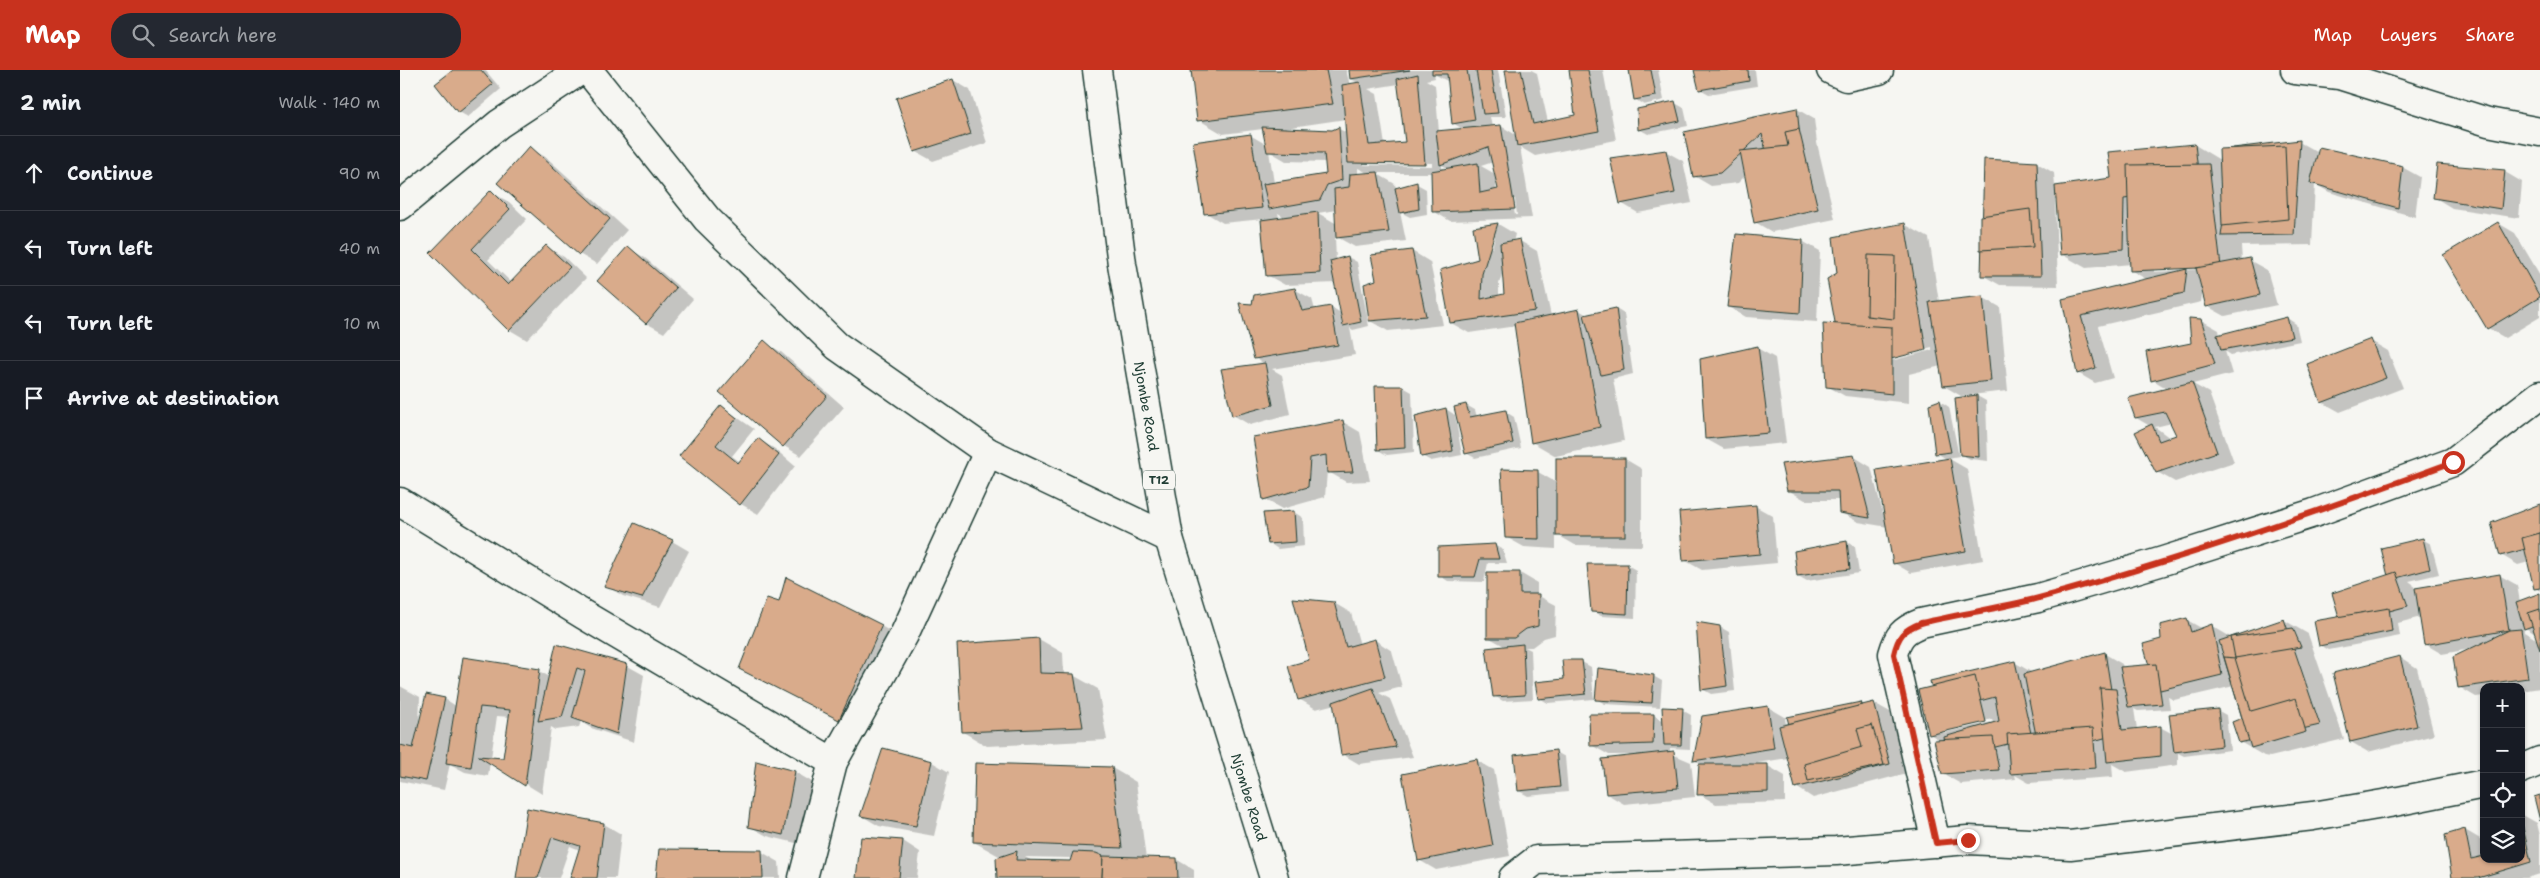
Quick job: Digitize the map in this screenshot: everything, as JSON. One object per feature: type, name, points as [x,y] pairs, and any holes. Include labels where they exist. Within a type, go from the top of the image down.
[{"type":"main road","points":[[400,206],[499,124],[581,70]]},
{"type":"main road","points":[[588,70],[707,219],[837,346],[988,452],[1169,538]]},
{"type":"main road","name":"Njombe Road","points":[[1097,70],[1122,264],[1169,538],[1274,878]]},
{"type":"main road","points":[[1831,70],[1846,77],[1879,70]]},
{"type":"main road","points":[[2295,70],[2339,75],[2488,122],[2540,132]]},
{"type":"main road","points":[[1936,843],[1894,654],[1898,637],[1907,628],[1921,623],[2038,598],[2163,562],[2314,513],[2453,462],[2540,395]]},
{"type":"main road","points":[[803,878],[834,762],[904,635],[988,452]]},
{"type":"main road","points":[[400,502],[584,615],[834,762]]},
{"type":"main road","points":[[2525,767],[2540,761]]},
{"type":"main road","points":[[1513,878],[1536,860],[1836,851],[1968,840],[2070,845],[2312,816],[2389,804],[2480,785]]},
{"type":"building","points":[[453,70],[481,70],[493,84],[458,113],[435,84]]},
{"type":"building","points":[[1191,70],[1326,70],[1333,104],[1197,121]]},
{"type":"building","points":[[1349,70],[1410,70],[1350,79]]},
{"type":"building","points":[[1432,70],[1467,70],[1475,120],[1452,124],[1447,74],[1432,74]]},
{"type":"building","points":[[1476,70],[1491,70],[1498,113],[1483,114]]},
{"type":"building","points":[[1505,70],[1521,70],[1533,124],[1575,115],[1569,70],[1588,70],[1599,131],[1517,146]]},
{"type":"building","points":[[1629,70],[1651,70],[1656,96],[1634,100]]},
{"type":"building","points":[[1694,70],[1748,70],[1749,81],[1699,90]]},
{"type":"building","points":[[1418,74],[1425,164],[1348,163],[1342,85],[1360,82],[1369,145],[1405,142],[1397,79]]},
{"type":"building","points":[[953,79],[971,134],[914,152],[896,98]]},
{"type":"building","points":[[1675,101],[1680,121],[1638,130],[1637,109]]},
{"type":"building","points":[[1797,108],[1803,167],[1771,173],[1762,134],[1720,173],[1693,177],[1684,132]]},
{"type":"building","points":[[1501,125],[1515,209],[1432,212],[1431,171],[1478,163],[1480,193],[1498,189],[1488,147],[1440,165],[1436,131]]},
{"type":"building","points":[[1262,127],[1332,130],[1339,127],[1342,180],[1327,185],[1320,200],[1269,209],[1263,184],[1326,174],[1324,153],[1267,152]]},
{"type":"building","points":[[1799,129],[1818,209],[1754,223],[1740,151],[1788,146],[1785,132]]},
{"type":"building","points":[[1251,134],[1262,208],[1204,214],[1193,142]]},
{"type":"building","points":[[2300,140],[2294,235],[2221,236],[2233,148]]},
{"type":"building","points":[[2195,144],[2200,189],[2124,199],[2123,249],[2060,255],[2055,186],[2111,178],[2108,152]]},
{"type":"building","points":[[530,146],[610,219],[579,255],[497,183]]},
{"type":"building","points":[[2285,146],[2288,219],[2222,226],[2219,149]]},
{"type":"building","points":[[2319,147],[2403,166],[2398,208],[2310,183]]},
{"type":"building","points":[[1666,150],[1675,193],[1620,204],[1610,158]]},
{"type":"building","points":[[1984,159],[2037,162],[2041,276],[1981,276]]},
{"type":"building","points":[[2209,164],[2221,267],[2130,271],[2127,165]]},
{"type":"building","points":[[2437,164],[2505,170],[2501,209],[2433,198]]},
{"type":"building","points":[[1378,172],[1389,232],[1336,238],[1334,189],[1349,187],[1350,174]]},
{"type":"building","points":[[1417,182],[1419,209],[1400,213],[1395,188]]},
{"type":"building","points":[[491,190],[510,209],[472,249],[508,285],[546,245],[570,267],[509,331],[430,253]]},
{"type":"building","points":[[2030,209],[2033,247],[1980,250],[1980,216]]},
{"type":"building","points":[[1318,212],[1320,273],[1266,276],[1261,220]]},
{"type":"building","points":[[2498,222],[2540,297],[2487,329],[2443,255]]},
{"type":"building","points":[[1498,223],[1482,274],[1481,299],[1504,294],[1500,243],[1520,239],[1535,311],[1450,323],[1440,270],[1478,259],[1473,227]]},
{"type":"building","points":[[1905,223],[1926,350],[1844,371],[1827,279],[1837,273],[1833,237]]},
{"type":"building","points":[[1736,234],[1803,240],[1800,313],[1727,307]]},
{"type":"building","points":[[628,246],[676,288],[646,324],[597,281]]},
{"type":"building","points":[[1412,250],[1426,316],[1369,321],[1364,284],[1376,280],[1371,255]]},
{"type":"building","points":[[1868,255],[1895,256],[1894,319],[1867,316]]},
{"type":"building","points":[[1348,256],[1361,322],[1343,326],[1330,261]]},
{"type":"building","points":[[2250,258],[2260,295],[2206,307],[2196,268]]},
{"type":"building","points":[[2187,269],[2184,293],[2081,316],[2096,368],[2077,374],[2062,299]]},
{"type":"building","points":[[1295,288],[1302,311],[1331,306],[1338,345],[1254,359],[1239,303],[1252,304],[1254,295]]},
{"type":"building","points":[[1983,296],[1991,381],[1943,386],[1929,302]]},
{"type":"building","points":[[1616,308],[1624,370],[1601,375],[1584,315]]},
{"type":"building","points":[[1579,309],[1600,427],[1531,443],[1514,323]]},
{"type":"building","points":[[2287,317],[2292,337],[2221,350],[2217,335]]},
{"type":"building","points":[[2189,318],[2201,319],[2215,364],[2151,381],[2146,352],[2191,343]]},
{"type":"building","points":[[1823,323],[1892,327],[1892,394],[1826,387]]},
{"type":"building","points":[[2371,339],[2386,378],[2321,403],[2307,364]]},
{"type":"building","points":[[764,340],[827,396],[783,447],[719,392]]},
{"type":"building","points":[[1758,346],[1769,433],[1705,439],[1700,359]]},
{"type":"building","points":[[1265,363],[1273,405],[1232,416],[1221,369]]},
{"type":"building","points":[[2192,382],[2217,452],[2156,473],[2135,432],[2152,424],[2159,441],[2176,435],[2165,412],[2135,418],[2128,398]]},
{"type":"building","points":[[1375,386],[1403,386],[1405,448],[1377,450]]},
{"type":"building","points":[[1977,395],[1979,457],[1960,455],[1955,398]]},
{"type":"building","points":[[1940,400],[1951,452],[1935,454],[1929,404]]},
{"type":"building","points":[[1466,404],[1470,417],[1506,410],[1513,443],[1465,454],[1454,407]]},
{"type":"building","points":[[721,405],[737,418],[716,445],[738,463],[758,438],[779,455],[740,505],[679,456]]},
{"type":"building","points":[[1446,408],[1453,451],[1421,457],[1415,416]]},
{"type":"building","points":[[1343,420],[1353,472],[1327,473],[1326,455],[1310,458],[1308,487],[1263,500],[1253,437]]},
{"type":"building","points":[[1854,455],[1870,518],[1839,513],[1838,491],[1787,491],[1781,464]]},
{"type":"building","points":[[1556,458],[1625,458],[1625,536],[1556,536]]},
{"type":"building","points":[[1950,458],[1966,551],[1893,564],[1876,470]]},
{"type":"building","points":[[1501,469],[1538,470],[1539,539],[1505,538]]},
{"type":"building","points":[[2540,504],[2540,545],[2500,556],[2491,523]]},
{"type":"building","points":[[1756,505],[1760,554],[1683,561],[1679,512]]},
{"type":"building","points":[[1294,511],[1296,542],[1268,544],[1263,513]]},
{"type":"building","points":[[634,523],[673,540],[642,598],[604,587]]},
{"type":"building","points":[[2540,533],[2540,588],[2534,589],[2522,538]]},
{"type":"building","points":[[2423,538],[2430,569],[2389,580],[2381,548]]},
{"type":"building","points":[[1847,541],[1850,569],[1797,576],[1794,551]]},
{"type":"building","points":[[1495,544],[1499,559],[1480,559],[1475,577],[1438,577],[1438,547]]},
{"type":"building","points":[[1587,564],[1628,564],[1627,614],[1591,612]]},
{"type":"building","points":[[1487,572],[1520,572],[1520,594],[1539,594],[1538,626],[1526,629],[1514,638],[1487,638]]},
{"type":"building","points":[[2396,572],[2408,606],[2341,624],[2332,593]]},
{"type":"building","points":[[2500,574],[2509,630],[2424,645],[2415,588]]},
{"type":"building","points":[[786,577],[882,625],[839,720],[739,669],[767,598],[779,602]]},
{"type":"building","points":[[2540,593],[2540,623],[2524,629],[2516,602]]},
{"type":"building","points":[[1293,598],[1334,602],[1346,647],[1375,639],[1385,677],[1298,700],[1288,666],[1309,660]]},
{"type":"building","points":[[2389,608],[2392,631],[2319,646],[2314,621]]},
{"type":"building","points":[[2540,609],[2540,650],[2528,613]]},
{"type":"building","points":[[2187,618],[2191,632],[2212,624],[2222,675],[2156,691],[2143,644],[2161,639],[2160,625]]},
{"type":"building","points":[[2284,619],[2320,725],[2239,743],[2232,722],[2242,718],[2219,641]]},
{"type":"building","points":[[1696,622],[1720,626],[1727,686],[1701,690]]},
{"type":"building","points":[[2293,628],[2301,647],[2235,658],[2231,637]]},
{"type":"building","points":[[2521,629],[2528,678],[2480,683],[2480,685],[2458,688],[2453,657],[2509,630]]},
{"type":"building","points":[[1039,638],[1040,673],[1074,674],[1083,727],[962,732],[957,644]]},
{"type":"building","points":[[556,644],[627,664],[617,734],[572,718],[585,671],[577,668],[562,717],[538,721]]},
{"type":"building","points":[[1523,644],[1525,695],[1493,697],[1486,648]]},
{"type":"building","points":[[2105,652],[2112,696],[2122,733],[2040,756],[2024,674]]},
{"type":"building","points":[[2400,656],[2417,726],[2350,742],[2333,673]]},
{"type":"building","points":[[463,657],[540,669],[525,786],[478,756],[503,758],[510,710],[480,707],[471,767],[446,763]]},
{"type":"building","points":[[2224,657],[2235,658],[2251,711],[2296,698],[2306,732],[2251,748]]},
{"type":"building","points":[[1562,660],[1582,660],[1586,694],[1538,699],[1535,682],[1564,679]]},
{"type":"building","points":[[2015,661],[2032,738],[1947,759],[1944,737],[1999,721],[1995,697],[1938,712],[1930,681]]},
{"type":"building","points":[[2156,664],[2162,704],[2128,707],[2120,667]]},
{"type":"building","points":[[1598,668],[1654,675],[1652,703],[1595,700]]},
{"type":"building","points":[[1975,676],[1986,722],[1929,735],[1918,690]]},
{"type":"building","points":[[1373,688],[1396,747],[1341,755],[1333,702]]},
{"type":"building","points":[[2100,688],[2116,689],[2122,730],[2161,726],[2161,756],[2107,762]]},
{"type":"building","points":[[426,694],[445,698],[426,781],[400,776],[400,745],[413,748]]},
{"type":"building","points":[[1861,702],[1865,713],[1814,737],[1819,764],[1800,768],[1787,717]]},
{"type":"building","points":[[1874,702],[1890,764],[1795,788],[1779,726]]},
{"type":"building","points":[[1768,706],[1774,748],[1693,761],[1702,716]]},
{"type":"building","points":[[1662,707],[1683,708],[1681,745],[1664,745]]},
{"type":"building","points":[[2218,709],[2222,746],[2174,752],[2169,714]]},
{"type":"building","points":[[1589,714],[1654,714],[1653,744],[1590,746]]},
{"type":"building","points":[[1872,725],[1884,765],[1808,781],[1804,764],[1862,747],[1857,729]]},
{"type":"building","points":[[2093,728],[2096,768],[2010,774],[2007,734]]},
{"type":"building","points":[[1993,737],[1999,770],[1942,774],[1934,740]]},
{"type":"building","points":[[883,748],[932,761],[916,826],[860,816]]},
{"type":"building","points":[[1556,750],[1560,787],[1518,791],[1514,755]]},
{"type":"building","points":[[1674,751],[1678,788],[1606,794],[1602,759]]},
{"type":"building","points":[[1477,759],[1493,846],[1418,861],[1402,774]]},
{"type":"building","points":[[756,761],[795,771],[783,835],[748,827]]},
{"type":"building","points":[[975,763],[1112,767],[1122,848],[973,842]]},
{"type":"building","points":[[1699,764],[1768,764],[1768,792],[1697,795]]},
{"type":"building","points":[[2540,795],[2540,821],[2534,797]]},
{"type":"building","points":[[527,808],[604,823],[597,878],[570,878],[580,846],[552,837],[538,878],[516,878]]},
{"type":"building","points":[[2465,829],[2471,859],[2480,857],[2480,863],[2525,863],[2525,836],[2531,862],[2478,878],[2452,878],[2445,835]]},
{"type":"building","points":[[861,837],[903,840],[899,878],[856,878]]},
{"type":"building","points":[[659,849],[762,850],[763,878],[656,878]]},
{"type":"building","points":[[1017,851],[1016,860],[1070,861],[1073,852],[1096,853],[1103,856],[1102,878],[997,878],[996,858]]},
{"type":"building","points":[[1103,856],[1177,858],[1178,878],[1102,878]]},
{"type":"route","points":[[1968,840],[1936,843],[1894,654],[1898,637],[1907,628],[1921,623],[2038,598],[2163,562],[2314,513],[2453,462]]}]
